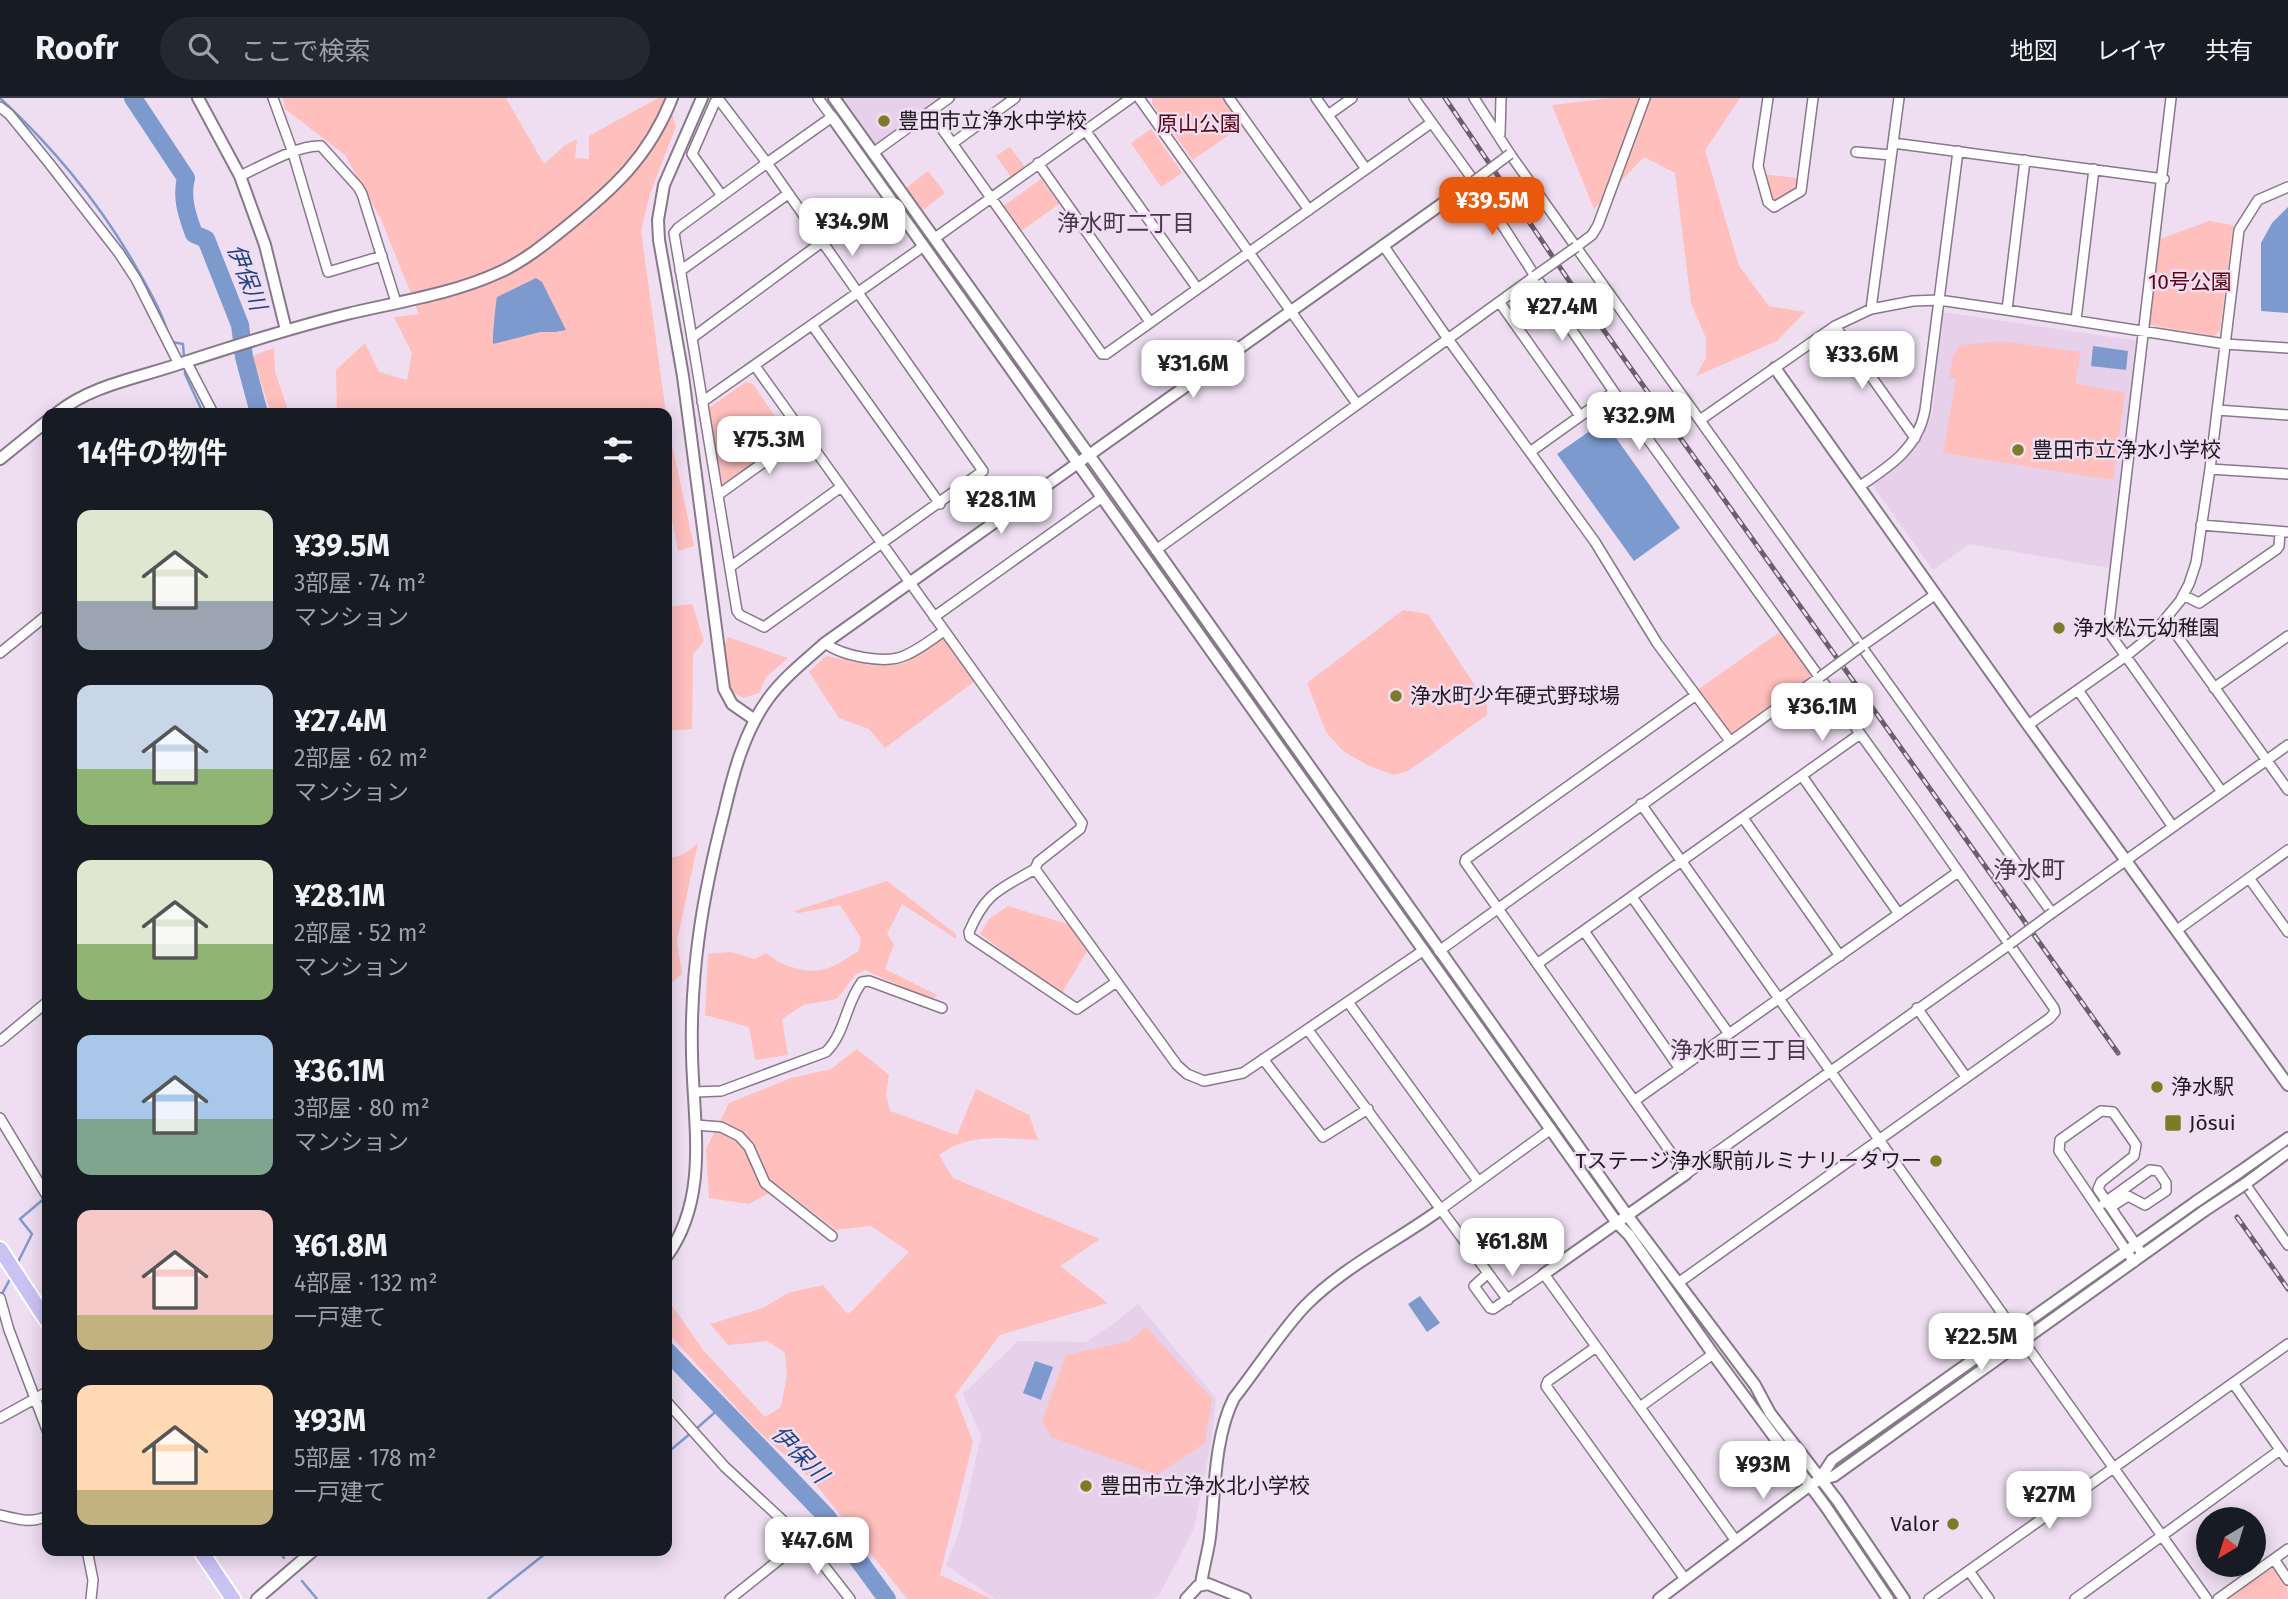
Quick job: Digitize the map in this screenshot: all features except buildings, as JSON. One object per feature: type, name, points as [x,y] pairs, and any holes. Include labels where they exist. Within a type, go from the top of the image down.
[{"type":"main road","points":[[0,1249],[42,1313]]},
{"type":"main road","points":[[204,1556],[233,1599]]},
{"type":"street","points":[[198,98],[240,176],[265,245],[286,330]]},
{"type":"street","points":[[273,98],[293,153],[328,272],[382,256]]},
{"type":"street","points":[[63,408],[89,393],[186,361],[286,330],[470,284],[502,271],[529,256],[618,184],[645,151],[672,98]]},
{"type":"street","points":[[702,98],[664,185],[658,212],[659,240],[683,376],[724,689],[732,704],[755,720]]},
{"type":"street","points":[[818,98],[1617,1223],[1629,1235],[1713,1354],[1814,1483],[1837,1500],[1904,1599]]},
{"type":"street","points":[[834,98],[1627,1215],[1755,1385],[1888,1599]]},
{"type":"street","points":[[873,153],[949,98]]},
{"type":"street","points":[[953,143],[1015,98]]},
{"type":"street","points":[[935,238],[1131,98]]},
{"type":"street","points":[[1139,98],[1357,404]]},
{"type":"street","points":[[1229,98],[1308,210]]},
{"type":"street","points":[[1316,98],[1366,169]]},
{"type":"street","points":[[1328,115],[1352,98]]},
{"type":"street","points":[[1414,98],[1474,181],[1615,392],[2010,944],[2055,1012],[1678,1283]]},
{"type":"street","points":[[1474,98],[1510,154],[2052,913]]},
{"type":"street","points":[[1500,136],[1501,98]]},
{"type":"street","points":[[1156,550],[1592,235],[1645,98]]},
{"type":"street","points":[[1768,98],[1758,166],[1768,202],[1774,207],[1802,189],[1813,98]]},
{"type":"street","points":[[1871,309],[1898,98]]},
{"type":"street","points":[[2172,98],[2108,631],[2222,792]]},
{"type":"street","points":[[722,196],[692,154],[715,102],[720,101],[767,163],[983,469],[981,474],[940,504],[764,627],[737,611],[674,233],[722,196],[767,163],[832,117]]},
{"type":"street","points":[[0,107],[42,154],[119,253],[186,361],[210,408]]},
{"type":"street","points":[[930,112],[1102,354],[1106,354],[1431,123]]},
{"type":"street","points":[[1085,130],[1197,288]]},
{"type":"street","points":[[1893,143],[2164,179]]},
{"type":"street","points":[[240,176],[293,153],[316,145],[321,146],[358,187],[397,302]]},
{"type":"street","points":[[1860,486],[1898,460],[1915,438],[1924,418],[1958,151]]},
{"type":"street","points":[[1856,152],[1891,155]]},
{"type":"street","points":[[672,1248],[684,1228],[693,1197],[696,1166],[691,1014],[702,902],[739,758],[755,720],[768,699],[790,673],[825,643],[1510,154]]},
{"type":"street","points":[[2007,310],[2025,160]]},
{"type":"street","points":[[1038,163],[1150,322]]},
{"type":"street","points":[[2076,320],[2094,169]]},
{"type":"street","points":[[2028,725],[2126,656],[2166,620],[2183,595],[2196,563],[2239,230],[2259,200],[2288,187]]},
{"type":"street","points":[[680,271],[788,194]]},
{"type":"street","points":[[692,338],[822,243]]},
{"type":"street","points":[[1384,245],[1448,339],[1595,542],[1657,643],[1730,741]]},
{"type":"street","points":[[702,402],[924,246]]},
{"type":"street","points":[[1700,419],[1835,326],[1871,309],[1892,304],[1939,300],[2225,344],[2288,348]]},
{"type":"street","points":[[1500,303],[1580,416]]},
{"type":"street","points":[[812,325],[940,504]]},
{"type":"street","points":[[1835,326],[1915,438]]},
{"type":"street","points":[[755,366],[1082,822],[1080,829],[1038,862],[1035,869],[991,895],[969,932],[970,937],[1077,1009],[1115,983]]},
{"type":"street","points":[[1776,368],[2028,725],[2288,1085]]},
{"type":"street","points":[[1530,452],[1615,392]]},
{"type":"street","points":[[2217,410],[2288,415]]},
{"type":"street","points":[[0,459],[42,425]]},
{"type":"street","points":[[718,495],[803,434]]},
{"type":"street","points":[[2210,469],[2288,474]]},
{"type":"street","points":[[730,567],[841,487]]},
{"type":"street","points":[[934,617],[1101,498]]},
{"type":"street","points":[[2183,595],[2199,603],[2277,549],[2284,532],[2201,525]]},
{"type":"street","points":[[1439,951],[1936,594]]},
{"type":"street","points":[[0,653],[42,619]]},
{"type":"street","points":[[2166,620],[2288,790]]},
{"type":"street","points":[[825,643],[835,651],[850,655],[878,659],[902,657],[944,631]]},
{"type":"street","points":[[2214,688],[2288,636]]},
{"type":"street","points":[[2078,690],[2173,827]]},
{"type":"street","points":[[1686,1174],[1496,909],[1466,866],[1466,859],[1696,695]]},
{"type":"street","points":[[1537,964],[1860,734]]},
{"type":"street","points":[[1488,1273],[1474,1284],[1490,1308],[1495,1309],[2288,745]]},
{"type":"street","points":[[1802,776],[1899,914]]},
{"type":"street","points":[[1641,804],[2014,1330]]},
{"type":"street","points":[[1743,818],[1840,956]]},
{"type":"street","points":[[2177,930],[2288,850]]},
{"type":"street","points":[[1035,869],[1177,1065],[1193,1077],[1212,1081],[1236,1076],[1424,950]]},
{"type":"street","points":[[1634,1101],[1958,872]]},
{"type":"street","points":[[2249,878],[2288,932]]},
{"type":"street","points":[[1632,897],[1729,1034]]},
{"type":"street","points":[[1584,931],[1680,1069]]},
{"type":"street","points":[[695,1092],[721,1091],[826,1052],[843,1029],[853,993],[862,982],[869,981],[942,1008]]},
{"type":"street","points":[[1348,1002],[1478,1181]]},
{"type":"street","points":[[0,1041],[42,1006]]},
{"type":"street","points":[[1917,1008],[1966,1077]]},
{"type":"street","points":[[1308,1030],[1508,1300]]},
{"type":"street","points":[[1263,1059],[1322,1137],[1368,1109]]},
{"type":"street","points":[[2131,1247],[2099,1210],[2059,1151],[2060,1140],[2101,1111],[2113,1112],[2136,1145],[2134,1156],[2101,1182],[2098,1189],[2138,1259]]},
{"type":"street","points":[[0,1118],[42,1186]]},
{"type":"street","points":[[696,1125],[721,1127],[739,1136],[749,1147],[765,1183],[832,1236]]},
{"type":"street","points":[[1186,1599],[1201,1585],[1227,1415],[1234,1398],[1301,1311],[1341,1276],[1441,1209],[1551,1129]]},
{"type":"street","points":[[1660,1599],[1814,1483],[1832,1460],[2288,1138]]},
{"type":"street","points":[[1814,1483],[1834,1476],[2288,1152]]},
{"type":"street","points":[[2099,1210],[2150,1170],[2158,1171],[2166,1183],[2165,1191],[2145,1205],[2128,1196],[2108,1203]]},
{"type":"street","points":[[2245,1184],[2288,1245]]},
{"type":"street","points":[[1544,1273],[1736,1542]]},
{"type":"street","points":[[1,1306],[42,1415]]},
{"type":"street","points":[[2024,1342],[2207,1599]]},
{"type":"street","points":[[1929,1599],[2288,1344]]},
{"type":"street","points":[[1596,1347],[1548,1381],[1546,1386],[1685,1579]]},
{"type":"street","points":[[1640,1408],[1713,1354]]},
{"type":"street","points":[[2233,1382],[2288,1461]]},
{"type":"street","points":[[0,1418],[42,1394]]},
{"type":"street","points":[[672,1408],[725,1467],[804,1540],[850,1599]]},
{"type":"street","points":[[2075,1599],[2280,1450]]},
{"type":"street","points":[[0,1515],[26,1521],[42,1518]]},
{"type":"street","points":[[730,1599],[804,1540]]},
{"type":"street","points":[[2218,1599],[2288,1549]]},
{"type":"street","points":[[88,1556],[93,1580],[90,1599]]},
{"type":"street","points":[[257,1599],[307,1556]]},
{"type":"street","points":[[2274,1559],[2288,1580]]},
{"type":"street","points":[[1969,1571],[1989,1599]]},
{"type":"street","points":[[1201,1585],[1217,1587],[1245,1599]]},
{"type":"shaded area","name":"豊田市立浄水中学校","points":[[839,98],[944,98],[879,145],[872,144]]},
{"type":"shaded area","name":"豊田市立浄水小学校","points":[[1942,312],[2139,341],[2110,568],[1969,544],[1933,570],[1871,483],[1903,460],[1920,440],[1932,414]]},
{"type":"shaded area","name":"豊田市立浄水北小学校","points":[[1138,1304],[1216,1398],[1211,1443],[1194,1529],[1159,1595],[1154,1599],[995,1599],[946,1565],[960,1529],[981,1436],[963,1394],[1018,1341],[1086,1342]]},
{"type":"green space","points":[[283,98],[506,98],[544,164],[565,145],[577,139],[575,158],[589,159],[589,136],[658,98],[666,98],[676,126],[650,194],[641,231],[665,408],[337,408],[336,370],[365,343],[379,372],[407,380],[412,353],[394,317],[419,314],[381,219],[345,155],[285,109]]},
{"type":"green space","name":"原山公園","points":[[1152,98],[1223,98],[1243,125],[1193,160],[1152,104]]},
{"type":"green space","points":[[1611,98],[1740,98],[1705,150],[1739,266],[1769,306],[1805,312],[1777,341],[1696,376],[1706,358],[1706,338],[1691,303],[1675,173],[1644,157],[1594,209],[1552,105]]},
{"type":"green space","points":[[1151,129],[1182,173],[1161,187],[1131,143]]},
{"type":"green space","points":[[1010,147],[1025,167],[1011,177],[996,156]]},
{"type":"green space","points":[[928,171],[945,193],[923,210],[906,188]]},
{"type":"green space","points":[[1762,174],[1798,178],[1797,188],[1777,200],[1769,197]]},
{"type":"green space","points":[[1041,179],[1059,204],[1020,232],[1002,207]]},
{"type":"green space","name":"10号公園","points":[[2209,221],[2233,225],[2220,331],[2214,336],[2150,325],[2160,239]]},
{"type":"green space","points":[[2001,341],[2081,352],[2075,383],[2125,393],[2113,480],[1943,453],[1956,379],[1949,377],[1953,355],[1960,345]]},
{"type":"green space","points":[[274,348],[275,372],[287,408],[269,408],[250,357]]},
{"type":"green space","points":[[746,382],[753,384],[788,438],[726,486],[723,485],[708,413],[710,407]]},
{"type":"green space","points":[[672,445],[694,546],[678,551],[672,519]]},
{"type":"green space","points":[[692,604],[704,641],[693,654],[692,729],[672,731],[672,606]]},
{"type":"green space","name":"浄水町少年硬式野球場","points":[[1403,610],[1428,614],[1487,704],[1487,715],[1408,771],[1394,775],[1367,765],[1343,751],[1326,732],[1307,683]]},
{"type":"green space","points":[[1783,630],[1814,675],[1730,735],[1697,690]]},
{"type":"green space","points":[[728,637],[788,658],[766,677],[759,693],[743,698],[729,690],[722,650]]},
{"type":"green space","points":[[943,638],[975,681],[885,748],[869,729],[839,718],[809,672],[826,656],[875,666],[905,663]]},
{"type":"green space","points":[[698,843],[677,941],[682,974],[672,982],[672,857]]},
{"type":"green space","points":[[887,881],[956,934],[956,939],[902,904],[887,934],[894,944],[885,969],[937,995],[932,1000],[865,970],[856,974],[837,999],[803,1005],[782,1019],[788,1055],[755,1060],[749,1027],[705,1015],[708,954],[731,952],[754,959],[766,953],[780,962],[804,970],[829,968],[859,951],[861,938],[840,905],[799,913],[794,911]]},
{"type":"green space","points":[[1008,906],[1068,924],[1087,951],[1061,995],[980,934],[989,919]]},
{"type":"green space","points":[[857,1049],[889,1075],[886,1095],[890,1111],[957,1135],[976,1089],[1029,1115],[1038,1140],[974,1140],[950,1148],[939,1155],[953,1178],[1100,1239],[1060,1266],[1108,1303],[1000,1335],[955,1395],[973,1442],[940,1575],[992,1599],[907,1599],[814,1482],[755,1428],[672,1337],[672,1306],[704,1351],[765,1417],[781,1407],[787,1375],[785,1353],[768,1341],[728,1345],[710,1324],[763,1308],[788,1293],[823,1285],[848,1315],[909,1252],[871,1226],[836,1230],[780,1187],[749,1204],[709,1198],[706,1149],[729,1103],[791,1078],[831,1069]]},
{"type":"green space","points":[[1146,1327],[1212,1399],[1205,1443],[1157,1475],[1051,1437],[1042,1421],[1066,1355],[1129,1341]]},
{"type":"green space","points":[[2272,1568],[2280,1573],[2285,1580],[2288,1599],[2228,1599],[2259,1577],[2266,1577],[2266,1572]]},
{"type":"water","points":[[2288,207],[2288,313],[2261,311],[2261,243],[2272,223]]},
{"type":"water","points":[[536,278],[542,282],[566,330],[540,332],[493,344],[497,297]]},
{"type":"water","points":[[2093,346],[2128,351],[2126,370],[2091,366]]},
{"type":"water","points":[[1604,421],[1680,528],[1634,561],[1557,454]]},
{"type":"water","points":[[1420,1296],[1440,1323],[1427,1332],[1408,1304]]},
{"type":"water","points":[[1035,1361],[1053,1367],[1041,1400],[1023,1393]]},
{"type":"waterway","points":[[0,98],[59,159],[94,203],[140,274],[160,312],[169,337]]},
{"type":"waterway","name":"伊保川","points":[[133,98],[186,178],[184,199],[189,220],[194,234],[206,239],[240,325],[244,357],[258,408]]},
{"type":"waterway","points":[[172,342],[183,344],[184,358]]},
{"type":"waterway","points":[[185,368],[185,374],[201,408]]},
{"type":"waterway","points":[[17,1264],[32,1234],[20,1219],[42,1200]]},
{"type":"waterway","points":[[1,1296],[11,1277]]},
{"type":"waterway","name":"伊保川","points":[[672,1356],[827,1517],[887,1599]]},
{"type":"waterway","points":[[696,1429],[721,1407]]},
{"type":"waterway","points":[[672,1449],[691,1433]]},
{"type":"waterway","points":[[488,1599],[542,1556]]},
{"type":"waterway","points":[[302,1581],[317,1599]]},
{"type":"railway","points":[[1445,98],[1578,294],[2118,1053]]},
{"type":"railway","points":[[2237,1217],[2288,1289]]},
{"type":"place","name":"豊田市立浄水中学校","points":[[884,121]]},
{"type":"place","name":"豊田市立浄水小学校","points":[[2018,450]]},
{"type":"place","name":"浄水松元幼稚園","points":[[2059,628]]},
{"type":"place","name":"浄水町少年硬式野球場","points":[[1396,696]]},
{"type":"place","name":"浄水駅","points":[[2157,1087]]},
{"type":"place","name":"Jōsui","points":[[2173,1123]]},
{"type":"place","name":"Tステージ浄水駅前ルミナリータワー","points":[[1936,1161]]},
{"type":"place","name":"豊田市立浄水北小学校","points":[[1086,1486]]},
{"type":"place","name":"Valor","points":[[1953,1524]]},
{"type":"district","name":"浄水町二丁目","points":[[1126,223]]},
{"type":"district","name":"浄水町","points":[[2029,870]]},
{"type":"district","name":"浄水町三丁目","points":[[1739,1050]]}]
